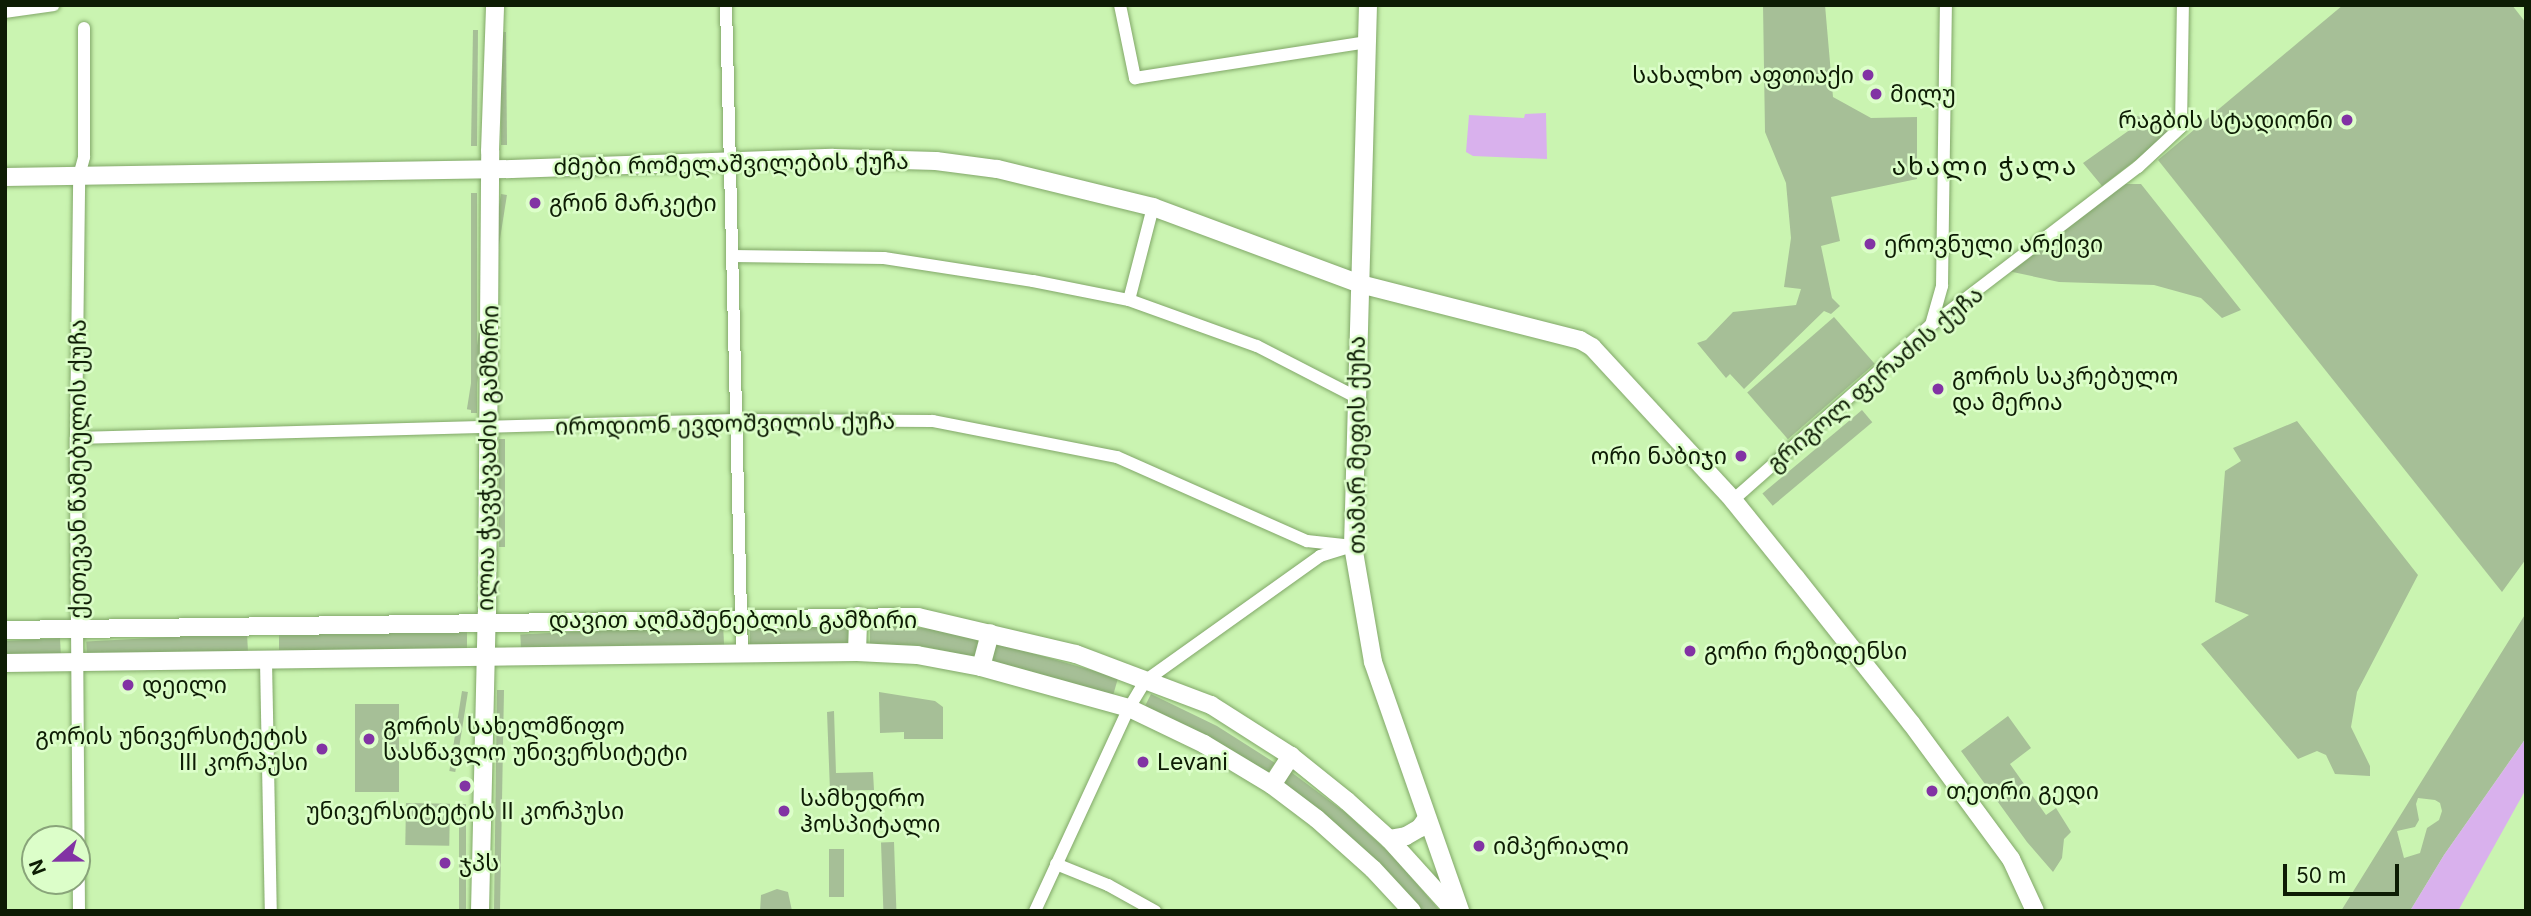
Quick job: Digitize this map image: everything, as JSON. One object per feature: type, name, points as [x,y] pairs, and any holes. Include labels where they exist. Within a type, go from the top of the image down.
[{"type":"street","points":[[5,12],[54,5]]},
{"type":"street","name":"ილია ჭავჭავაძის გამზირი","points":[[480,911],[486,657],[490,169],[495,5]]},
{"type":"street","points":[[726,5],[742,654]]},
{"type":"street","points":[[1120,5],[1135,78],[1367,42]]},
{"type":"street","name":"თამარ მეფის ქუჩა","points":[[1368,5],[1353,546],[1373,662],[1460,911]]},
{"type":"street","points":[[1931,325],[1942,286],[1946,5]]},
{"type":"street","name":"გრიგოლ ფერაძის ქუჩა","points":[[1733,500],[1931,325],[2138,167],[2180,127],[2183,5]]},
{"type":"street","name":"ქეთევან წამებულის ქუჩა","points":[[79,911],[76,438],[79,176],[84,157],[84,28]]},
{"type":"street","name":"ძმები რომელაშვილების ქუჩა","points":[[5,177],[490,169],[834,158],[936,161],[997,169],[1153,206],[1360,284],[1478,312],[1586,343],[1733,500],[1911,723],[1993,833],[2018,871],[2035,911]]},
{"type":"street","points":[[1129,300],[1153,206]]},
{"type":"street","points":[[732,256],[884,258],[1033,281],[1129,300],[1257,346],[1356,397]]},
{"type":"street","points":[[1942,286],[1951,294],[1973,295]]},
{"type":"street","name":"იროდიონ ევდოშვილის ქუჩა","points":[[76,438],[488,429],[736,420],[933,421],[1117,457],[1307,541],[1353,546]]},
{"type":"street","points":[[1035,911],[1129,708],[1145,681],[1320,556],[1353,546]]},
{"type":"street","points":[[857,652],[858,616]]},
{"type":"street","name":"დავით აღმაშენებლის გამზირი","points":[[5,630],[741,617],[918,617],[1076,654],[1211,705],[1291,756],[1389,839],[1454,911]]},
{"type":"street","points":[[981,667],[990,633]]},
{"type":"street","name":"დავით აღმაშენებლის გამზირი","points":[[5,663],[857,652],[917,655],[981,667],[1129,708],[1204,744],[1272,785],[1335,836],[1412,911]]},
{"type":"street","points":[[266,661],[271,911]]},
{"type":"street","points":[[1272,785],[1291,756]]},
{"type":"street","points":[[1389,839],[1406,836],[1419,828],[1427,818]]},
{"type":"street","points":[[1056,864],[1108,885],[1155,911]]},
{"type":"green space","points":[[1763,5],[1825,5],[1833,97],[1871,118],[1917,117],[1917,179],[1831,197],[1840,241],[1821,246],[1832,298],[1840,306],[1831,314],[1824,311],[1744,389],[1730,374],[1726,378],[1697,343],[1706,340],[1733,312],[1796,305],[1801,289],[1784,287],[1791,238],[1786,183],[1765,132]]},
{"type":"green space","points":[[2343,5],[2512,5],[2526,23],[2526,559],[2502,592],[2158,160]]},
{"type":"green space","points":[[473,30],[478,30],[477,146],[471,146]]},
{"type":"green space","points":[[501,32],[506,32],[507,145],[501,145]]},
{"type":"green space","points":[[2133,116],[2163,118],[2168,123],[2166,137],[2102,186],[2083,163],[2131,129]]},
{"type":"green space","points":[[2122,184],[2141,184],[2241,310],[2222,318],[2201,298],[2154,285],[2059,282],[2008,271]]},
{"type":"green space","points":[[471,193],[477,193],[477,413],[471,413]]},
{"type":"green space","points":[[501,194],[507,195],[473,410],[467,409]]},
{"type":"green space","points":[[1834,317],[1875,364],[1788,439],[1747,392]]},
{"type":"green space","points":[[1862,410],[1872,422],[1773,506],[1762,494]]},
{"type":"green space","points":[[2297,421],[2418,575],[2357,692],[2351,727],[2370,766],[2370,776],[2335,774],[2326,755],[2317,751],[2298,759],[2201,644],[2249,615],[2215,602],[2225,471],[2241,461],[2233,448]]},
{"type":"green space","points":[[499,439],[505,439],[505,547],[499,547]]},
{"type":"green space","points":[[2526,613],[2526,738],[2444,855],[2410,911],[2341,911]],"holes":[[[2418,798],[2440,803],[2442,811],[2439,820],[2427,828],[2420,853],[2404,858],[2397,831],[2415,827],[2419,820],[2416,804]]]},
{"type":"green space","points":[[750,623],[848,623],[848,645],[750,645]]},
{"type":"green space","points":[[723,624],[724,646],[521,657],[520,635]]},
{"type":"green space","points":[[870,625],[935,629],[979,640],[975,657],[920,646],[870,644]]},
{"type":"green space","points":[[279,631],[467,631],[467,650],[279,650]]},
{"type":"green space","points":[[247,633],[248,653],[87,661],[86,641]]},
{"type":"green space","points":[[60,638],[61,657],[6,660],[5,641]]},
{"type":"green space","points":[[997,643],[1118,678],[1113,697],[991,662]]},
{"type":"green space","points":[[497,690],[504,690],[500,911],[494,911]]},
{"type":"green space","points":[[462,691],[468,692],[455,772],[449,771]]},
{"type":"green space","points":[[879,692],[935,701],[943,707],[943,739],[904,739],[904,732],[880,733]]},
{"type":"green space","points":[[1151,694],[1217,726],[1275,763],[1264,778],[1143,710]]},
{"type":"green space","points":[[355,704],[399,704],[399,792],[355,792]]},
{"type":"green space","points":[[834,711],[836,773],[873,772],[874,790],[830,791],[827,712]]},
{"type":"green space","points":[[2008,716],[2031,748],[2010,764],[2046,815],[2056,808],[2071,832],[2064,839],[2062,858],[2053,872],[2027,842],[1961,751]]},
{"type":"green space","points":[[1291,772],[1346,813],[1392,855],[1440,911],[1416,911],[1281,786]]},
{"type":"green space","points":[[406,803],[450,804],[449,846],[405,845]]},
{"type":"green space","points":[[459,804],[466,804],[466,911],[459,911]]},
{"type":"green space","points":[[881,842],[894,842],[896,911],[883,911]]},
{"type":"green space","points":[[829,849],[844,849],[844,897],[829,897]]},
{"type":"green space","points":[[777,889],[788,892],[792,911],[760,911],[761,895]]},
{"type":"shaded area","points":[[1546,113],[1547,159],[1473,156],[1466,152],[1469,115],[1524,118],[1525,114]]},
{"type":"shaded area","points":[[2526,738],[2526,789],[2458,911],[2410,911],[2444,855]]},
{"type":"place","name":"სახალხო აფთიაქი","points":[[1868,75]]},
{"type":"place","name":"მილუ","points":[[1876,94]]},
{"type":"place","name":"რაგბის სტადიონი","points":[[2347,120]]},
{"type":"place","name":"გრინ მარკეტი","points":[[535,203]]},
{"type":"place","name":"ეროვნული არქივი","points":[[1870,244]]},
{"type":"place","name":"გორის საკრებულო და მერია","points":[[1938,389]]},
{"type":"place","name":"ორი ნაბიჯი","points":[[1741,456]]},
{"type":"place","name":"გორი რეზიდენსი","points":[[1690,651]]},
{"type":"place","name":"დეილი","points":[[128,685]]},
{"type":"place","name":"გორის სახელმწიფო სასწავლო უნივერსიტეტი","points":[[369,739]]},
{"type":"place","name":"გორის უნივერსიტეტის III კორპუსი","points":[[322,749]]},
{"type":"place","name":"Levani","points":[[1143,762]]},
{"type":"place","name":"უნივერსიტეტის II კორპუსი","points":[[465,786]]},
{"type":"place","name":"თეთრი გედი","points":[[1932,791]]},
{"type":"place","name":"სამხედრო ჰოსპიტალი","points":[[784,811]]},
{"type":"place","name":"იმპერიალი","points":[[1479,846]]},
{"type":"place","name":"ჯპს","points":[[445,863]]},
{"type":"district","name":"ახალი ჭალა","points":[[1985,166]]}]
